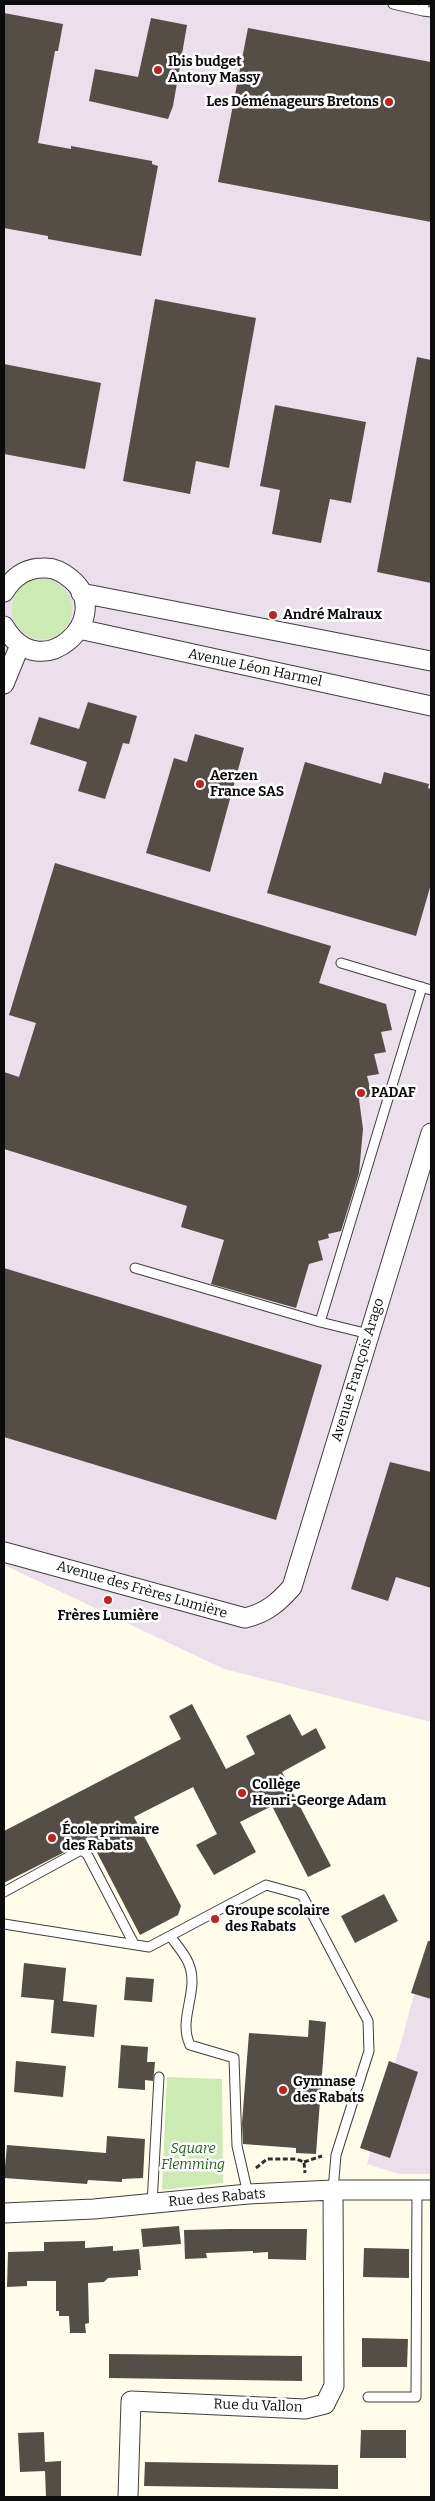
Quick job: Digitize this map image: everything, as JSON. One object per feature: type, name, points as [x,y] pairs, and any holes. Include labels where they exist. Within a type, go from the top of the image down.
[{"type":"street","points":[[4,592],[10,582],[21,573],[34,568],[48,568],[62,572],[73,581],[81,593],[84,605],[79,630],[71,640],[59,648],[46,651],[33,650],[20,645],[9,635],[4,626]]},
{"type":"street","points":[[81,593],[431,661]]},
{"type":"street","name":"Avenue Léon Harmel","points":[[79,630],[431,706]]},
{"type":"street","points":[[4,684],[20,645]]},
{"type":"street","name":"Avenue François Arago","points":[[277,1603],[292,1588],[431,1133]]},
{"type":"street","name":"Avenue des Frères Lumière","points":[[4,1552],[245,1618],[262,1614],[277,1603]]},
{"type":"street","name":"Rue des Rabats","points":[[4,2213],[152,2204],[247,2189],[307,2191],[424,2190]]},
{"type":"street","name":"Rue du Vallon","points":[[128,2497],[131,2401],[305,2409],[325,2404],[334,2386],[333,2190]]},
{"type":"lane","points":[[393,4],[426,9]]},
{"type":"lane","points":[[341,963],[431,990]]},
{"type":"lane","points":[[320,1322],[422,987]]},
{"type":"lane","points":[[134,1268],[320,1322],[369,1334]]},
{"type":"lane","points":[[4,1892],[81,1850],[87,1854],[134,1944]]},
{"type":"lane","points":[[4,1924],[149,1947],[266,1885],[302,1895],[368,2021],[368,2051],[336,2155],[333,2190]]},
{"type":"lane","points":[[170,1936],[189,1963],[193,1990],[186,2016],[186,2036],[190,2046],[234,2058],[237,2146],[247,2189]]},
{"type":"lane","points":[[152,2204],[159,2077]]},
{"type":"lane","points":[[368,2397],[416,2397],[424,2190]]},
{"type":"path","points":[[247,2189],[256,2168],[267,2159],[304,2162],[319,2156],[336,2155]]},
{"type":"path","points":[[304,2162],[307,2191]]},
{"type":"shaded area","points":[[4,4],[431,4],[431,1722],[224,1669],[4,1565]]},
{"type":"shaded area","points":[[431,1934],[431,2174],[399,2174],[367,2164]]},
{"type":"green space","points":[[36,579],[48,579],[59,584],[67,592],[72,603],[70,621],[59,634],[48,639],[36,639],[25,634],[17,626],[12,615],[12,603],[17,592],[25,584]]},
{"type":"green space","name":"Square Flemming","points":[[167,2077],[222,2079],[223,2183],[162,2190]]},
{"type":"building","points":[[4,13],[63,24],[58,51],[55,51],[38,143],[71,149],[71,146],[152,161],[152,164],[158,166],[141,256],[48,239],[48,236],[4,228]]},
{"type":"building","points":[[151,18],[187,25],[173,106],[168,119],[89,101],[95,69],[138,77]]},
{"type":"building","points":[[248,28],[431,62],[431,222],[218,182]]},
{"type":"building","points":[[155,299],[256,318],[229,468],[196,461],[190,494],[123,481]]},
{"type":"building","points":[[417,357],[431,360],[431,583],[377,572]]},
{"type":"building","points":[[4,364],[101,383],[85,469],[4,454]]},
{"type":"building","points":[[275,405],[366,422],[351,503],[330,499],[321,543],[272,534],[280,490],[260,486]]},
{"type":"building","points":[[88,702],[137,716],[129,744],[123,743],[105,799],[78,791],[87,762],[30,744],[39,717],[79,729]]},
{"type":"building","name":"Aerzen France SAS","points":[[195,734],[244,748],[210,872],[146,853],[174,758],[187,762]]},
{"type":"building","points":[[305,762],[381,784],[384,772],[429,784],[428,788],[431,789],[431,884],[416,936],[267,893]]},
{"type":"building","points":[[55,863],[331,946],[319,983],[386,1004],[392,1030],[381,1032],[386,1052],[374,1054],[379,1074],[367,1076],[372,1096],[359,1099],[363,1129],[359,1173],[341,1231],[328,1234],[329,1238],[318,1241],[323,1260],[309,1264],[296,1308],[211,1284],[224,1240],[181,1227],[187,1206],[4,1149],[4,1072],[19,1077],[36,1023],[9,1015]]},
{"type":"building","points":[[4,1268],[322,1365],[276,1520],[4,1437]]},
{"type":"building","points":[[390,1462],[431,1472],[431,1588],[396,1577],[388,1601],[351,1589]]},
{"type":"building","points":[[192,1704],[226,1769],[255,1754],[246,1736],[290,1714],[302,1736],[316,1728],[326,1748],[282,1772],[331,1866],[308,1877],[272,1806],[240,1822],[256,1852],[214,1875],[196,1845],[217,1834],[193,1787],[134,1817],[181,1906],[178,1915],[140,1935],[90,1839],[4,1883],[4,1831],[181,1739],[169,1716]]},
{"type":"building","points":[[384,1894],[398,1921],[355,1943],[341,1916]]},
{"type":"building","points":[[428,1941],[431,1941],[431,1999],[411,1993]]},
{"type":"building","points":[[24,1963],[66,1968],[63,2001],[97,2005],[94,2037],[51,2033],[54,2000],[21,1997]]},
{"type":"building","points":[[126,1977],[154,1979],[152,2002],[124,2000]]},
{"type":"building","name":"Gymnase des Rabats","points":[[309,2020],[326,2022],[316,2154],[296,2153],[296,2148],[243,2144],[242,2123],[249,2033],[308,2037]]},
{"type":"building","points":[[121,2045],[148,2047],[147,2062],[155,2062],[153,2081],[145,2080],[145,2090],[118,2088]]},
{"type":"building","points":[[16,2061],[66,2066],[63,2097],[14,2092]]},
{"type":"building","points":[[389,2061],[418,2072],[390,2158],[360,2148]]},
{"type":"building","points":[[107,2136],[145,2139],[143,2178],[122,2179],[122,2182],[88,2180],[87,2184],[4,2178],[7,2145],[106,2153]]},
{"type":"building","points":[[179,2226],[181,2244],[143,2247],[141,2229]]},
{"type":"building","points":[[307,2229],[306,2260],[268,2259],[268,2252],[253,2253],[253,2251],[206,2253],[207,2258],[185,2259],[184,2230]]},
{"type":"building","points":[[85,2241],[85,2248],[113,2246],[113,2251],[139,2249],[141,2270],[138,2270],[138,2276],[108,2278],[104,2282],[88,2283],[89,2323],[85,2324],[86,2333],[70,2333],[69,2316],[59,2316],[59,2311],[56,2311],[56,2281],[27,2281],[27,2286],[7,2287],[8,2252],[44,2251],[44,2242]]},
{"type":"building","points":[[364,2248],[409,2249],[409,2278],[363,2277]]},
{"type":"building","points":[[362,2338],[408,2339],[407,2367],[362,2367]]},
{"type":"building","points":[[109,2354],[302,2356],[302,2381],[109,2378]]},
{"type":"building","points":[[361,2430],[406,2430],[406,2458],[360,2458]]},
{"type":"building","points":[[44,2432],[45,2462],[61,2461],[61,2497],[46,2497],[45,2471],[20,2472],[18,2433]]},
{"type":"building","points":[[145,2462],[338,2465],[338,2489],[144,2486]]},
{"type":"place","name":"Ibis budget Antony Massy","points":[[158,70]]},
{"type":"place","name":"Les Déménageurs Bretons","points":[[389,102]]},
{"type":"place","name":"André Malraux","points":[[273,615]]},
{"type":"place","name":"Aerzen France SAS","points":[[200,784]]},
{"type":"place","name":"PADAF","points":[[361,1093]]},
{"type":"place","name":"Frères Lumière","points":[[108,1600]]},
{"type":"place","name":"Collège Henri-George Adam","points":[[242,1793]]},
{"type":"place","name":"École primaire des Rabats","points":[[52,1838]]},
{"type":"place","name":"Groupe scolaire des Rabats","points":[[215,1919]]},
{"type":"place","name":"Gymnase des Rabats","points":[[283,2090]]}]
